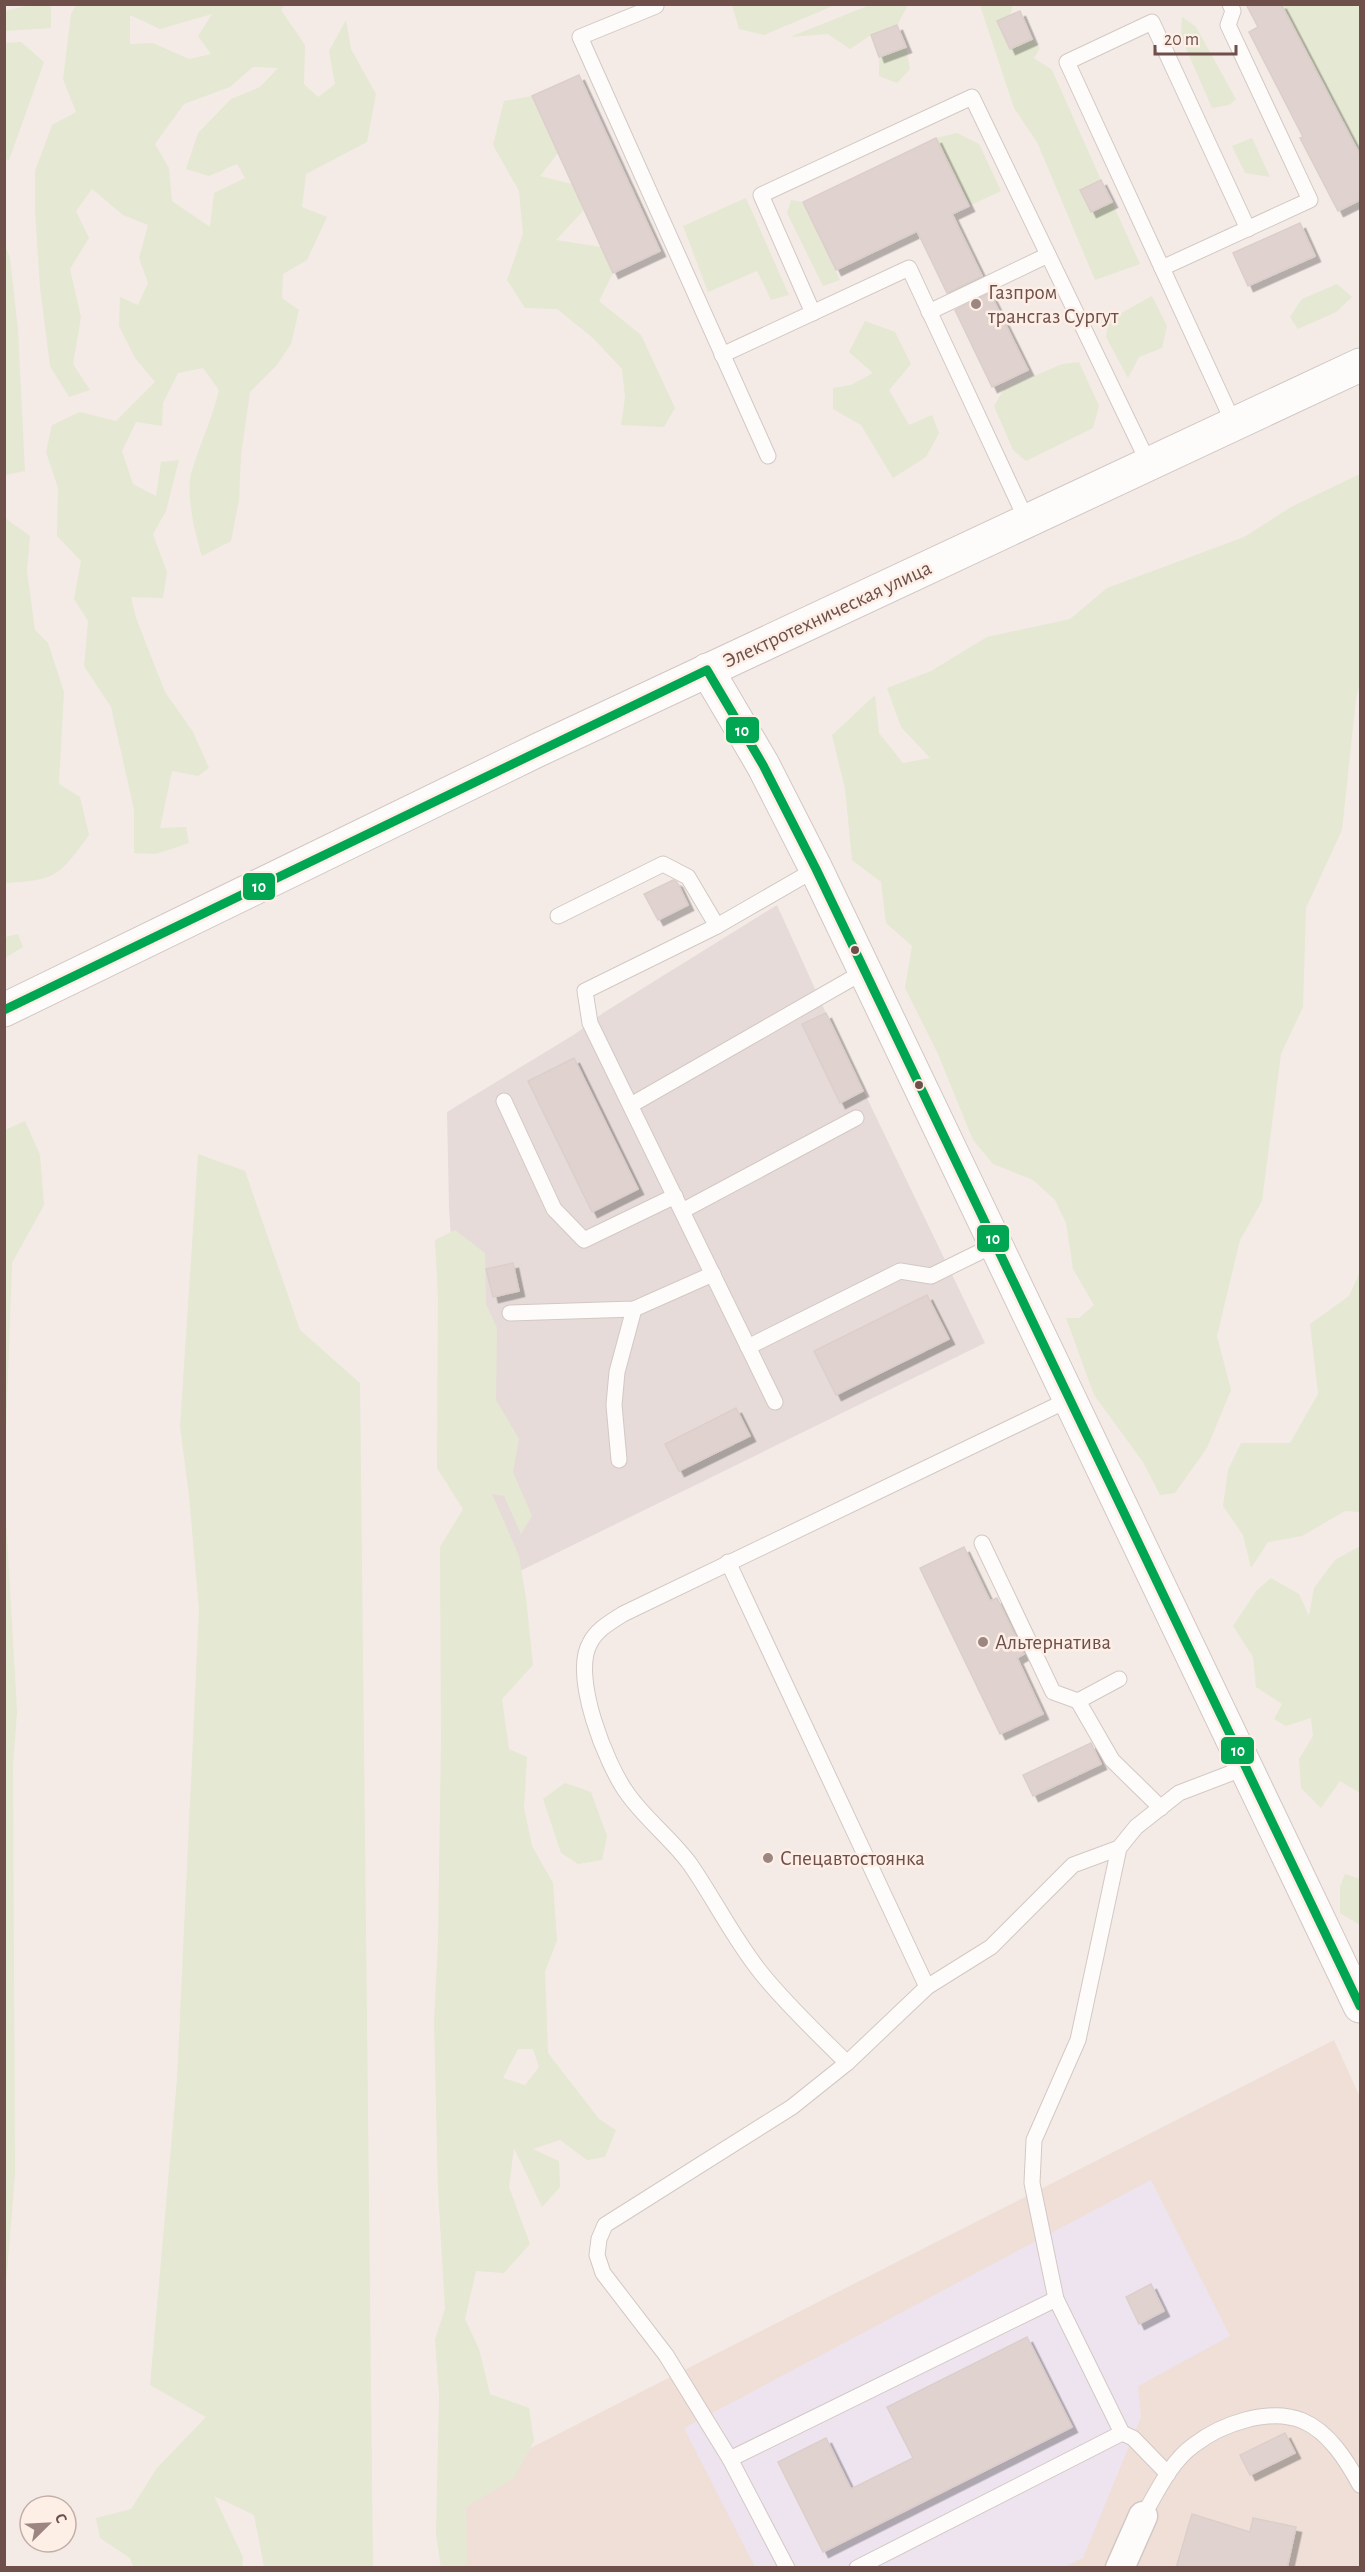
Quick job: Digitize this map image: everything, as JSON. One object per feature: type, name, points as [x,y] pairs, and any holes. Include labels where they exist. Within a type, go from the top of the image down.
[{"type":"main road","name":"Электротехническая улица","points":[[4,1010],[538,750],[1360,365]]},
{"type":"main road","points":[[707,670],[763,765],[816,869],[1360,2006]]},
{"type":"street","points":[[1115,2564],[1143,2516]]},
{"type":"lane","points":[[1162,268],[1310,200],[1228,25],[1233,11],[1230,4]]},
{"type":"lane","points":[[656,6],[580,37],[768,456]]},
{"type":"lane","points":[[1234,424],[1067,62],[1152,22],[1248,229]]},
{"type":"lane","points":[[813,313],[761,195],[972,98],[1149,464]]},
{"type":"lane","points":[[929,312],[1048,255]]},
{"type":"lane","points":[[722,355],[909,268],[1027,521]]},
{"type":"lane","points":[[558,916],[663,864],[688,877],[717,926]]},
{"type":"lane","points":[[775,1402],[590,1023],[585,991],[717,926],[816,869]]},
{"type":"lane","points":[[631,1105],[865,971]]},
{"type":"lane","points":[[504,1101],[554,1209],[584,1240],[675,1196]]},
{"type":"lane","points":[[682,1211],[856,1118]]},
{"type":"lane","points":[[748,1347],[900,1271],[931,1276],[996,1244]]},
{"type":"lane","points":[[510,1313],[634,1309],[713,1274]]},
{"type":"lane","points":[[619,1460],[614,1405],[617,1372],[634,1309]]},
{"type":"lane","points":[[847,2063],[784,2001],[761,1973],[678,1848],[626,1792],[607,1756],[587,1691],[584,1662],[589,1644],[601,1629],[623,1614],[1070,1399]]},
{"type":"lane","points":[[982,1543],[1053,1692],[1077,1701],[1112,1760],[1161,1808]]},
{"type":"lane","points":[[728,1562],[927,1987]]},
{"type":"lane","points":[[1077,1701],[1119,1679]]},
{"type":"lane","points":[[1168,2474],[1133,2438],[1122,2433],[1056,2299],[1032,2183],[1034,2140],[1078,2040],[1119,1848],[1137,1827],[1179,1793],[1247,1767]]},
{"type":"lane","points":[[787,2568],[730,2459],[666,2355],[603,2273],[597,2255],[604,2225],[792,2108],[847,2063],[927,1987],[991,1947],[1073,1865],[1119,1848]]},
{"type":"lane","points":[[730,2459],[1056,2299]]},
{"type":"lane","points":[[1143,2516],[1168,2474],[1193,2445],[1230,2424],[1273,2416],[1303,2421],[1327,2438],[1345,2459],[1360,2485]]},
{"type":"lane","points":[[857,2568],[1122,2433]]},
{"type":"shaded area","points":[[777,905],[826,1013],[985,1343],[514,1574],[470,1549],[449,1207],[447,1112],[575,1034],[603,1013]]},
{"type":"shaded area","points":[[1334,2040],[1360,2097],[1360,2567],[459,2567],[458,2485]]},
{"type":"shaded area","points":[[1151,2180],[1230,2336],[1138,2386],[1141,2417],[1083,2558],[1064,2567],[755,2567],[684,2428]]},
{"type":"green space","points":[[732,4],[835,5],[764,35],[739,29]]},
{"type":"green space","points":[[29,5],[51,5],[51,28],[5,31],[5,11]]},
{"type":"green space","points":[[76,5],[285,5],[281,10],[305,45],[304,84],[318,97],[335,84],[329,51],[346,20],[351,49],[376,94],[367,142],[306,174],[302,207],[327,217],[307,260],[283,274],[282,298],[299,310],[291,344],[276,366],[250,392],[241,455],[239,500],[231,541],[202,556],[192,515],[191,474],[219,390],[203,368],[178,373],[163,403],[162,426],[136,422],[122,451],[133,484],[156,496],[161,462],[179,460],[166,511],[153,534],[167,572],[163,598],[131,597],[136,618],[165,692],[193,732],[209,768],[198,776],[172,771],[160,828],[186,827],[189,843],[156,854],[134,853],[134,810],[111,707],[84,666],[88,621],[74,599],[81,561],[57,536],[58,488],[46,452],[52,425],[80,412],[116,421],[155,382],[135,358],[119,326],[120,297],[138,305],[148,283],[139,258],[148,225],[123,215],[92,189],[76,211],[89,238],[70,269],[81,317],[73,364],[90,390],[69,397],[50,366],[40,287],[35,171],[52,125],[76,112],[63,79],[71,14]],"holes":[[[212,14],[198,36],[211,54],[189,59],[153,43],[130,44],[130,15],[160,29]],[[253,67],[278,68],[260,87],[231,99],[198,133],[186,169],[209,176],[237,164],[245,178],[214,193],[210,227],[172,201],[169,168],[155,144],[184,104],[230,87]]]},
{"type":"green space","points":[[870,5],[908,5],[897,25],[871,35],[850,49],[828,34],[790,37]]},
{"type":"green space","points":[[980,5],[1013,5],[1010,15],[997,21],[1010,49],[1032,39],[1040,48],[1034,58],[1052,70],[1101,180],[1081,190],[1091,212],[1112,202],[1140,264],[1095,280],[1037,142],[1014,108]]},
{"type":"green space","points":[[1281,5],[1360,5],[1360,147],[1356,146]]},
{"type":"green space","points":[[1182,17],[1196,27],[1236,99],[1229,105],[1212,108],[1181,37]]},
{"type":"green space","points":[[21,42],[44,62],[9,160],[5,159],[5,43]]},
{"type":"green space","points":[[906,47],[910,69],[897,83],[879,76],[879,57]]},
{"type":"green space","points":[[532,96],[558,153],[540,176],[572,184],[584,210],[556,240],[601,247],[613,273],[599,301],[641,335],[675,408],[664,427],[621,425],[625,397],[622,369],[593,338],[557,309],[525,308],[507,280],[523,234],[519,191],[493,145],[504,101]]},
{"type":"green space","points":[[957,133],[979,144],[1001,191],[969,206],[936,138]]},
{"type":"green space","points":[[1252,138],[1270,177],[1245,173],[1232,146]]},
{"type":"green space","points":[[746,198],[789,295],[771,300],[757,271],[708,292],[683,226]]},
{"type":"green space","points":[[791,200],[803,202],[840,280],[823,286],[787,213]]},
{"type":"green space","points":[[4,243],[10,258],[18,330],[25,471],[5,475]]},
{"type":"green space","points":[[1337,284],[1352,297],[1336,312],[1298,329],[1290,317],[1302,299]]},
{"type":"green space","points":[[1152,296],[1167,326],[1162,348],[1139,357],[1128,378],[1106,337],[1109,320]]},
{"type":"green space","points":[[865,321],[895,332],[911,364],[889,390],[909,425],[932,415],[939,433],[926,457],[893,478],[861,425],[833,409],[833,388],[851,385],[873,373],[849,352]]},
{"type":"green space","points":[[1079,362],[1099,406],[1093,428],[1026,461],[1013,450],[994,406],[1004,389],[1062,364]]},
{"type":"green space","points":[[1360,474],[1360,681],[1356,699],[1342,830],[1306,908],[1303,1007],[1281,1054],[1262,1201],[1240,1240],[1217,1336],[1231,1390],[1207,1448],[1175,1493],[1160,1495],[1143,1462],[1094,1395],[1066,1318],[1079,1318],[1094,1305],[1073,1269],[1066,1223],[1055,1200],[1033,1180],[993,1164],[973,1140],[938,1054],[905,988],[912,946],[886,923],[881,882],[852,860],[845,789],[832,735],[875,695],[879,733],[903,763],[930,758],[901,727],[887,688],[931,671],[987,637],[1070,619],[1107,588],[1244,537],[1291,507]]},
{"type":"green space","points":[[5,518],[30,536],[27,571],[35,630],[48,643],[64,692],[59,784],[80,797],[89,835],[70,860],[55,874],[36,880],[5,883]]},
{"type":"green space","points":[[18,934],[23,947],[5,958],[5,937]]},
{"type":"green space","points":[[25,1121],[40,1155],[44,1205],[12,1263],[5,1458],[5,1130]]},
{"type":"green space","points":[[198,1154],[245,1171],[300,1330],[360,1383],[373,2567],[264,2567],[254,2515],[214,2496],[243,2557],[242,2567],[133,2567],[130,2558],[100,2538],[96,2518],[131,2509],[157,2468],[206,2417],[150,2385],[177,2079],[199,1610],[180,1426]]},
{"type":"green space","points":[[455,1230],[485,1253],[486,1304],[497,1328],[496,1400],[519,1439],[513,1472],[532,1516],[521,1534],[504,1496],[492,1494],[519,1556],[533,1665],[502,1699],[509,1749],[527,1757],[524,1808],[532,1846],[553,1883],[557,1941],[545,1971],[548,2053],[599,2119],[616,2130],[605,2157],[587,2160],[560,2140],[533,2149],[559,2161],[560,2187],[542,2207],[514,2148],[509,2187],[530,2244],[504,2273],[476,2271],[465,2319],[479,2349],[490,2394],[529,2408],[534,2441],[514,2478],[466,2507],[467,2567],[441,2568],[436,2534],[439,2396],[435,2339],[445,2309],[438,2190],[434,2022],[438,1941],[441,1739],[440,1547],[463,1509],[437,1468],[438,1297],[435,1240]],"holes":[[[518,2049],[533,2049],[539,2067],[525,2085],[503,2078]]]},
{"type":"green space","points":[[1360,1272],[1360,1512],[1345,1511],[1302,1536],[1268,1542],[1251,1568],[1243,1535],[1223,1506],[1228,1470],[1241,1443],[1290,1443],[1318,1394],[1310,1324],[1349,1296]]},
{"type":"green space","points":[[5,1501],[17,1712],[13,1765],[15,2174],[5,2297]]},
{"type":"green space","points":[[1360,1546],[1360,1793],[1340,1781],[1321,1808],[1301,1788],[1299,1759],[1313,1736],[1311,1718],[1286,1726],[1274,1719],[1282,1704],[1256,1687],[1253,1657],[1233,1626],[1257,1590],[1271,1578],[1299,1594],[1309,1616],[1314,1588],[1335,1560]]},
{"type":"green space","points":[[565,1783],[591,1792],[607,1836],[602,1860],[578,1864],[561,1853],[543,1799]]},
{"type":"green space","points":[[1345,1874],[1360,1879],[1360,1925],[1340,1913],[1340,1887]]},
{"type":"building","points":[[1246,4],[1281,4],[1360,155],[1360,200],[1338,211],[1249,32],[1258,27]]},
{"type":"building","points":[[1020,11],[1032,39],[1010,49],[997,21]]},
{"type":"building","points":[[897,25],[906,47],[879,57],[871,35]]},
{"type":"building","points":[[579,75],[660,251],[613,273],[532,96]]},
{"type":"building","points":[[936,138],[969,206],[952,214],[982,276],[947,293],[917,231],[836,270],[803,202]]},
{"type":"building","points":[[1101,180],[1112,202],[1091,212],[1080,190]]},
{"type":"building","points":[[1300,223],[1315,256],[1248,286],[1233,253]]},
{"type":"building","points":[[990,293],[1028,370],[992,387],[955,310]]},
{"type":"building","points":[[673,880],[677,882],[688,905],[658,920],[644,894]]},
{"type":"building","points":[[826,1013],[863,1091],[840,1103],[802,1024]]},
{"type":"building","points":[[574,1058],[638,1189],[592,1212],[528,1081]]},
{"type":"building","points":[[513,1263],[519,1291],[493,1297],[486,1269]]},
{"type":"building","points":[[927,1295],[949,1339],[836,1395],[814,1351]]},
{"type":"building","points":[[736,1408],[750,1436],[679,1471],[665,1444]]},
{"type":"building","name":"Альтернатива","points":[[964,1547],[990,1601],[997,1598],[1024,1654],[1017,1658],[1043,1714],[1000,1734],[920,1568]]},
{"type":"building","points":[[1091,1743],[1101,1764],[1033,1796],[1023,1775]]},
{"type":"building","points":[[1151,2284],[1164,2311],[1139,2324],[1126,2297]]},
{"type":"building","points":[[1027,2337],[1072,2427],[823,2552],[778,2462],[826,2438],[851,2489],[913,2458],[887,2407]]},
{"type":"building","points":[[1285,2433],[1295,2453],[1250,2475],[1240,2455]]},
{"type":"building","points":[[1192,2514],[1250,2532],[1253,2518],[1296,2527],[1287,2568],[1176,2568]]},
{"type":"transit line","name":"10","points":[[4,1010],[707,670],[763,765],[816,869],[1360,2006]]},
{"type":"place","name":"Газпром трансгаз Сургут","points":[[976,304]]},
{"type":"place","name":"Альтернатива","points":[[983,1642]]},
{"type":"place","name":"Спецавтостоянка","points":[[768,1858]]}]
